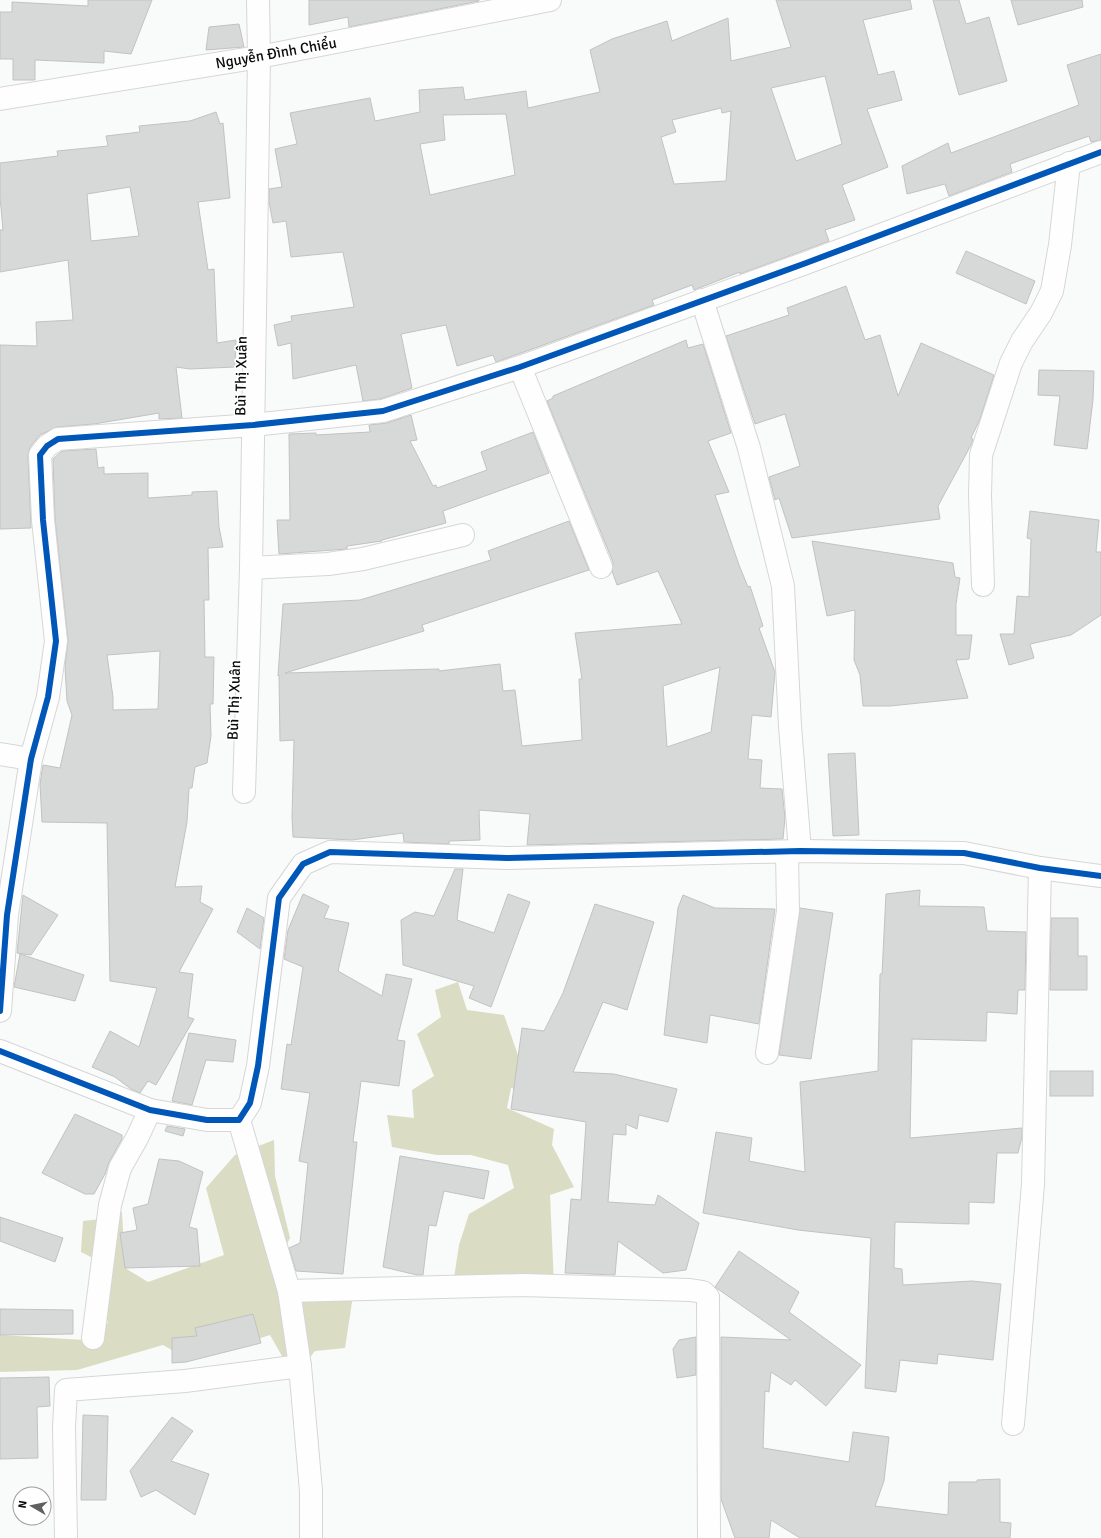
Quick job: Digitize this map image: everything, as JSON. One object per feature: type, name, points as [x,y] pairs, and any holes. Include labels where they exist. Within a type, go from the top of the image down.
[{"type":"street","name":"Bùi Thị Xuân","points":[[244,792],[251,568],[259,57],[258,0]]},
{"type":"street","name":"Nguyễn Đình Chiểu","points":[[0,99],[259,57],[550,0]]},
{"type":"street","points":[[0,1011],[7,915],[31,759],[48,697],[56,641],[45,541],[40,455],[47,446],[58,439],[253,425],[383,411],[520,367],[806,263],[1101,152]]},
{"type":"street","points":[[983,585],[980,495],[981,455],[1011,363],[1022,341],[1041,313],[1052,291],[1060,245],[1070,163]]},
{"type":"street","points":[[702,300],[749,448],[783,586],[790,726],[794,852],[788,911],[767,1053]]},
{"type":"street","points":[[520,367],[601,567]]},
{"type":"street","points":[[251,568],[328,564],[362,559],[463,535]]},
{"type":"street","points":[[0,754],[31,759]]},
{"type":"street","points":[[311,1538],[311,1491],[300,1366],[289,1291],[239,1120],[250,1103],[258,1066],[279,898],[303,864],[330,852],[507,858],[794,852],[964,853],[1040,868],[1101,876]]},
{"type":"street","points":[[1013,1424],[1033,1184],[1040,868]]},
{"type":"street","points":[[0,1051],[150,1110],[207,1120],[239,1120]]},
{"type":"street","points":[[93,1338],[110,1205],[120,1168],[137,1138],[150,1110]]},
{"type":"street","points":[[289,1291],[524,1285],[690,1290],[703,1292],[708,1297],[709,1538]]},
{"type":"street","points":[[66,1538],[64,1427],[66,1390],[185,1381],[300,1366]]},
{"type":"green space","points":[[458,982],[467,1010],[504,1015],[520,1061],[576,1097],[511,1088],[507,1108],[554,1129],[552,1145],[574,1187],[550,1195],[554,1285],[452,1291],[459,1245],[469,1214],[514,1188],[508,1165],[471,1155],[437,1155],[392,1147],[387,1115],[414,1118],[412,1090],[434,1076],[417,1034],[441,1017],[435,990]]},
{"type":"green space","points":[[274,1140],[275,1176],[290,1238],[272,1272],[294,1284],[354,1289],[345,1348],[315,1351],[294,1377],[270,1335],[189,1360],[163,1345],[77,1370],[0,1372],[0,1335],[85,1340],[108,1323],[100,1300],[103,1263],[81,1252],[83,1221],[102,1219],[122,1212],[125,1268],[148,1282],[224,1255],[206,1188],[235,1155]]},
{"type":"building","points":[[88,0],[152,0],[131,54],[104,51],[104,63],[35,60],[35,80],[13,80],[13,59],[0,59],[0,12],[12,12],[12,2],[88,6]]},
{"type":"building","points":[[309,0],[479,1],[349,27],[348,17],[309,25]]},
{"type":"building","points":[[776,0],[910,0],[912,9],[863,20],[878,75],[894,71],[902,100],[867,109],[888,167],[842,185],[855,220],[825,230],[829,241],[740,274],[740,272],[694,290],[692,285],[652,300],[654,305],[496,362],[493,355],[457,366],[446,325],[401,334],[412,388],[380,399],[363,401],[356,365],[293,379],[291,343],[278,346],[274,325],[292,321],[291,316],[354,307],[343,252],[291,257],[286,221],[273,223],[269,202],[269,189],[282,187],[275,149],[297,144],[290,113],[370,98],[375,121],[420,112],[419,90],[463,87],[465,100],[526,91],[528,108],[600,92],[590,50],[612,39],[667,21],[672,41],[728,18],[731,61],[791,47]],"holes":[[[825,76],[842,144],[796,161],[771,88]],[[721,108],[722,113],[731,111],[726,181],[674,184],[661,137],[676,132],[672,120]],[[506,114],[515,175],[430,195],[420,144],[445,140],[443,115]]]},
{"type":"building","points":[[933,0],[959,0],[966,24],[989,17],[1007,81],[959,95]]},
{"type":"building","points":[[1011,0],[1082,0],[1083,7],[1018,25]]},
{"type":"building","points":[[239,24],[244,47],[206,50],[209,27]]},
{"type":"building","points":[[1101,54],[1101,140],[1091,142],[1089,136],[1010,164],[1012,172],[949,196],[945,184],[907,194],[902,166],[948,143],[951,153],[1079,105],[1067,65]]},
{"type":"building","points":[[216,112],[220,124],[223,123],[230,198],[198,202],[208,270],[214,269],[217,343],[236,340],[235,367],[190,369],[176,367],[182,418],[159,419],[159,413],[94,424],[57,427],[40,435],[30,447],[28,456],[31,528],[0,529],[0,345],[37,346],[36,322],[73,320],[68,260],[0,272],[0,230],[3,230],[0,197],[0,163],[58,156],[57,151],[108,146],[106,136],[140,132],[139,126],[190,121]],"holes":[[[130,187],[139,236],[91,241],[87,194]]]},
{"type":"building","points":[[966,251],[1035,281],[1026,304],[956,273]]},
{"type":"building","points":[[846,286],[865,340],[880,335],[898,396],[921,343],[994,375],[980,419],[971,438],[973,439],[971,445],[938,506],[940,519],[792,538],[779,498],[775,500],[769,477],[800,466],[785,414],[755,424],[726,336],[789,315],[787,308]]},
{"type":"building","points":[[686,340],[688,348],[703,344],[731,433],[708,441],[729,492],[715,495],[739,565],[748,587],[750,586],[763,626],[759,628],[775,672],[771,717],[752,715],[748,759],[762,760],[760,788],[782,789],[785,818],[783,839],[527,845],[530,814],[479,810],[480,840],[449,841],[449,844],[404,842],[403,833],[352,840],[293,837],[292,817],[294,740],[280,741],[279,675],[278,676],[283,604],[360,600],[491,560],[488,551],[569,521],[589,570],[422,625],[424,631],[285,673],[439,669],[439,671],[500,664],[503,691],[515,690],[522,746],[582,740],[579,679],[582,679],[575,633],[682,624],[658,571],[617,585],[612,571],[613,562],[547,401],[553,398],[553,396]],"holes":[[[720,667],[711,732],[667,747],[663,686]]]},
{"type":"building","points":[[1039,370],[1094,371],[1093,400],[1087,449],[1054,445],[1060,396],[1038,395]]},
{"type":"building","points":[[411,415],[417,440],[410,441],[433,486],[436,485],[437,488],[487,470],[481,452],[533,432],[549,473],[443,511],[446,523],[382,541],[347,546],[347,549],[279,554],[277,520],[290,520],[289,434],[316,433],[316,435],[370,432],[369,425],[387,423]]},
{"type":"building","points":[[96,449],[98,468],[104,467],[104,474],[148,473],[148,498],[192,495],[192,492],[217,491],[219,527],[223,547],[208,548],[209,600],[204,600],[205,657],[214,657],[213,704],[210,704],[211,736],[207,763],[195,767],[192,788],[189,788],[187,822],[175,887],[202,886],[200,902],[213,909],[179,972],[193,974],[188,1017],[194,1019],[156,1085],[148,1081],[140,1093],[131,1089],[115,1077],[92,1067],[110,1031],[139,1047],[157,988],[110,981],[107,823],[42,822],[40,784],[43,765],[60,768],[72,715],[67,701],[65,667],[68,640],[55,519],[53,459],[62,451]],"holes":[[[160,651],[158,709],[113,710],[113,697],[107,655]]]},
{"type":"building","points":[[1030,511],[1099,520],[1096,552],[1101,552],[1101,615],[1071,635],[1030,644],[1034,658],[1009,665],[1000,634],[1014,634],[1017,596],[1029,597],[1031,539],[1027,538]]},
{"type":"building","points":[[812,541],[953,563],[955,577],[960,578],[956,604],[956,635],[972,635],[969,659],[956,660],[968,698],[890,706],[863,706],[860,675],[854,660],[855,610],[827,616]]},
{"type":"building","points":[[855,753],[859,835],[833,836],[828,754]]},
{"type":"building","points":[[455,869],[463,869],[457,920],[494,933],[508,894],[530,902],[491,1007],[469,998],[474,986],[403,965],[401,920],[415,912],[434,916]]},
{"type":"building","points":[[920,890],[919,906],[984,907],[987,931],[1026,932],[1025,990],[1018,990],[1017,1014],[987,1012],[986,1041],[912,1039],[910,1138],[1022,1128],[1022,1137],[1018,1153],[997,1153],[994,1203],[969,1202],[969,1224],[895,1222],[894,1268],[902,1269],[903,1285],[972,1281],[1001,1284],[993,1360],[938,1354],[937,1364],[900,1360],[896,1392],[865,1388],[871,1238],[798,1230],[703,1213],[716,1132],[752,1138],[749,1161],[805,1172],[800,1082],[878,1071],[880,974],[882,974],[886,894]]},
{"type":"building","points":[[303,894],[329,906],[324,918],[349,923],[338,971],[382,996],[386,974],[412,979],[397,1040],[405,1041],[399,1086],[361,1081],[353,1142],[357,1142],[343,1274],[296,1271],[289,1248],[300,1243],[308,1163],[299,1161],[310,1093],[281,1089],[287,1044],[291,1045],[303,967],[284,959],[288,930]]},
{"type":"building","points":[[23,895],[58,915],[31,955],[17,953]]},
{"type":"building","points":[[683,895],[715,908],[775,909],[759,1024],[710,1015],[707,1043],[664,1035],[678,908]]},
{"type":"building","points":[[595,904],[654,922],[627,1010],[603,1002],[573,1072],[614,1074],[677,1089],[668,1122],[639,1115],[637,1129],[626,1124],[626,1135],[613,1134],[608,1202],[655,1205],[658,1195],[699,1223],[686,1270],[663,1273],[618,1241],[615,1275],[565,1273],[571,1199],[581,1200],[586,1122],[511,1109],[522,1028],[544,1031],[563,993]]},
{"type":"building","points":[[247,908],[264,918],[260,949],[237,932]]},
{"type":"building","points":[[800,908],[833,913],[811,1059],[779,1055]]},
{"type":"building","points":[[1051,918],[1078,918],[1078,956],[1087,956],[1087,990],[1050,990]]},
{"type":"building","points":[[20,954],[84,975],[75,1001],[14,987]]},
{"type":"building","points":[[189,1033],[236,1040],[233,1062],[206,1060],[192,1105],[172,1101]]},
{"type":"building","points":[[1050,1071],[1093,1071],[1093,1096],[1050,1096]]},
{"type":"building","points":[[75,1114],[122,1135],[122,1139],[94,1194],[85,1194],[42,1173]]},
{"type":"building","points":[[167,1126],[185,1129],[183,1136],[165,1131]]},
{"type":"building","points":[[400,1156],[489,1171],[484,1199],[444,1191],[436,1226],[429,1225],[423,1275],[383,1267]]},
{"type":"building","points":[[159,1159],[179,1161],[203,1172],[189,1227],[197,1229],[200,1266],[125,1268],[120,1233],[137,1230],[133,1208],[148,1204]]},
{"type":"building","points":[[0,1217],[63,1238],[55,1262],[0,1241]]},
{"type":"building","points":[[739,1251],[799,1292],[789,1312],[861,1365],[826,1406],[795,1380],[791,1385],[771,1372],[769,1392],[765,1391],[763,1448],[849,1462],[853,1432],[889,1437],[884,1481],[875,1506],[948,1515],[949,1482],[977,1482],[977,1480],[1000,1479],[1000,1522],[1011,1523],[1010,1538],[800,1538],[771,1520],[769,1538],[735,1538],[721,1499],[721,1337],[791,1340],[715,1287]]},
{"type":"building","points":[[0,1309],[73,1310],[73,1334],[0,1335]]},
{"type":"building","points":[[253,1314],[261,1343],[186,1362],[172,1363],[172,1338],[197,1336],[195,1328]]},
{"type":"building","points":[[696,1337],[696,1375],[677,1378],[673,1349],[679,1340]]},
{"type":"building","points":[[49,1377],[50,1406],[37,1407],[38,1458],[0,1459],[0,1378]]},
{"type":"building","points":[[83,1415],[108,1416],[106,1500],[81,1500]]},
{"type":"building","points":[[172,1417],[193,1431],[171,1461],[209,1474],[195,1515],[156,1490],[141,1497],[130,1471]]},
{"type":"cycle path","points":[[0,1011],[7,915],[31,759],[48,697],[56,641],[43,520],[40,455],[47,446],[58,439],[253,425],[383,411],[520,367],[806,263],[1101,152]]},
{"type":"cycle path","points":[[0,1051],[150,1110],[207,1120],[239,1120],[250,1103],[258,1066],[279,898],[303,864],[330,852],[507,858],[800,851],[964,853],[1040,868],[1101,876]]}]
